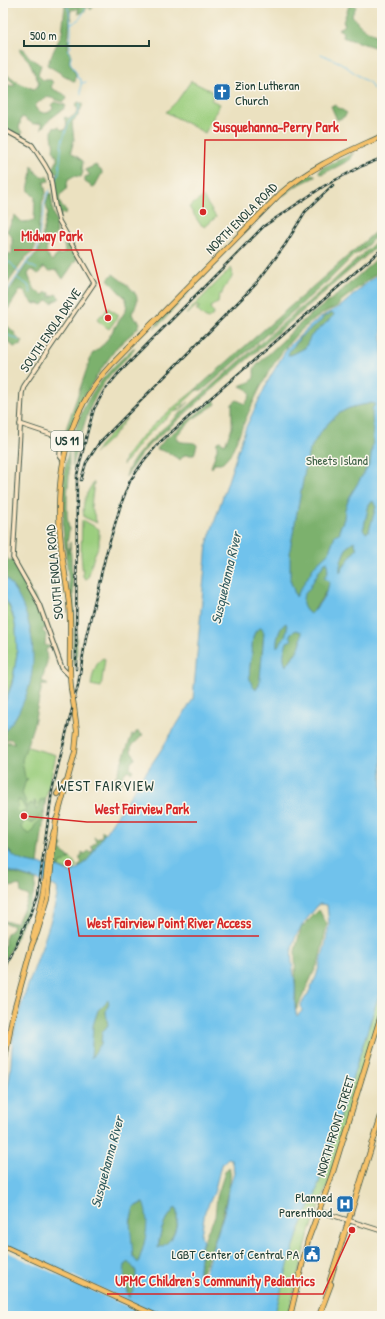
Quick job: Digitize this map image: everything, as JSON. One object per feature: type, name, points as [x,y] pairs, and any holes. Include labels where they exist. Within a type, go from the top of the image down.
[{"type":"main road","name":"SOUTH ENOLA DRIVE","points":[[3,129],[32,145],[45,164],[50,174],[54,206],[59,221],[94,283],[23,388],[20,424],[13,556],[39,604],[64,670]]},
{"type":"main road","name":"NORTH ENOLA ROAD","points":[[134,341],[286,188],[324,162],[382,136]]},
{"type":"main road","name":"SOUTH ENOLA ROAD","points":[[3,1071],[10,1022],[32,945],[44,913],[56,820],[75,752],[77,736],[70,677],[70,616],[60,528],[60,489],[63,460],[67,442],[75,420],[89,392],[107,369],[134,341]]},
{"type":"main road","points":[[20,424],[53,435],[60,441],[60,456],[63,460]]},
{"type":"main road","points":[[64,670],[70,671]]},
{"type":"main road","points":[[64,670],[70,677]]},
{"type":"main road","points":[[57,794],[68,780]]},
{"type":"main road","name":"NORTH FRONT STREET","points":[[290,1316],[308,1242],[332,1175],[382,1012]]},
{"type":"main road","points":[[319,1316],[382,1113]]},
{"type":"main road","points":[[319,1212],[382,1231]]},
{"type":"main road","points":[[3,1247],[152,1316]]},
{"type":"main road","points":[[3,1247],[157,1316]]},
{"type":"green space","points":[[64,3],[68,9],[70,24],[68,45],[71,55],[69,61],[76,74],[75,82],[47,65],[62,33]]},
{"type":"green space","points":[[67,3],[94,3],[94,5],[91,10],[88,6],[84,12],[78,14],[78,7],[75,10],[72,9],[70,14]]},
{"type":"green space","points":[[350,3],[353,3],[356,7],[352,15],[358,23],[369,32],[382,37],[382,54],[377,48],[342,37],[343,32],[338,29],[343,27],[345,24],[343,22]]},
{"type":"green space","points":[[24,49],[31,58],[41,65],[38,75],[43,80],[51,80],[53,83],[51,87],[66,96],[67,99],[64,102],[52,98],[46,98],[39,102],[35,106],[36,109],[43,113],[53,109],[52,105],[55,102],[65,105],[66,107],[50,119],[41,129],[42,124],[33,124],[23,117],[21,118],[19,129],[22,132],[21,136],[3,127],[3,84],[16,85],[7,77],[8,75],[19,83],[34,89],[39,83],[29,61],[19,50]]},
{"type":"green space","points":[[191,81],[213,92],[214,94],[211,100],[220,104],[205,133],[166,112],[177,101]]},
{"type":"green space","points":[[78,102],[83,104],[78,116],[72,122],[74,140],[71,151],[83,161],[83,172],[81,177],[74,176],[68,179],[66,190],[60,195],[59,200],[62,207],[67,211],[65,214],[61,213],[60,219],[57,210],[54,184],[58,174],[57,172],[52,172],[51,170],[57,161],[53,150],[52,131],[53,128],[58,127],[65,130],[67,124],[64,118],[66,117],[69,119],[77,113],[78,109],[75,106]]},
{"type":"green space","points":[[334,105],[347,113],[344,117],[337,120],[331,106]]},
{"type":"green space","points":[[354,153],[345,163],[320,174],[319,172],[321,168]]},
{"type":"green space","points":[[96,165],[102,173],[93,187],[85,182],[85,177],[90,175],[85,170]]},
{"type":"green space","points":[[32,166],[39,175],[48,177],[49,181],[44,182],[46,193],[42,203],[42,215],[39,223],[38,239],[33,252],[26,257],[3,290],[3,252],[4,254],[12,254],[12,237],[7,231],[15,215],[22,222],[34,221],[35,197],[28,188]]},
{"type":"green space","points":[[310,174],[315,175],[315,177],[296,186],[283,196],[287,191]]},
{"type":"green space","points":[[51,193],[53,211],[57,224],[55,227],[57,233],[47,246],[47,253],[52,261],[57,255],[65,252],[64,244],[69,240],[78,257],[63,279],[57,270],[50,271],[43,267],[41,272],[38,274],[31,270],[28,274],[35,290],[43,295],[46,292],[50,293],[50,297],[56,294],[60,298],[52,303],[48,300],[43,305],[38,303],[35,304],[21,289],[3,320],[3,300],[29,261],[38,253],[48,213],[46,204],[49,194]]},
{"type":"green space","points":[[203,197],[216,217],[205,227],[200,224],[189,207]]},
{"type":"green space","points":[[382,226],[382,231],[363,250],[354,255],[331,278],[203,390],[195,390]]},
{"type":"green space","points":[[382,235],[382,242],[149,445],[138,458],[126,477],[131,464],[158,433],[333,281]]},
{"type":"green space","points":[[382,254],[382,269],[341,301],[337,306],[324,313],[305,327],[288,344],[268,373],[252,404],[231,453],[222,463],[215,463],[212,468],[211,467],[217,449],[217,442],[220,441],[225,444],[232,428],[232,404],[237,400],[245,404],[248,400],[250,395],[249,391],[240,386],[250,382],[253,379],[255,367],[306,318],[337,295]]},
{"type":"green space","points":[[217,261],[162,322],[154,328],[160,319]]},
{"type":"green space","points":[[231,268],[231,279],[222,294],[219,295],[218,303],[210,308],[214,313],[212,316],[208,319],[196,309],[200,307],[196,306],[186,314]]},
{"type":"green space","points":[[113,274],[134,292],[137,303],[132,314],[135,320],[138,320],[140,323],[137,329],[117,347],[80,403],[64,445],[63,443],[67,426],[92,354],[105,343],[126,310],[127,303],[125,297],[108,279]]},
{"type":"green space","points":[[108,308],[119,315],[109,329],[97,320]]},
{"type":"green space","points":[[334,313],[334,315],[311,336],[305,348],[288,355],[288,352],[298,342],[299,338],[319,322],[324,315],[329,315]]},
{"type":"green space","points":[[3,322],[14,332],[18,339],[23,341],[21,345],[14,347],[3,337]]},
{"type":"green space","points":[[133,348],[135,348],[134,350],[112,372],[99,390],[85,421],[73,466],[72,454],[76,429],[85,405],[98,384]]},
{"type":"green space","points":[[195,390],[197,390],[184,402],[183,405],[179,406],[177,409],[180,409],[189,402],[181,410],[173,412],[142,440],[123,465],[126,457],[142,436]]},
{"type":"green space","points":[[214,400],[216,404],[193,419],[177,435],[177,439],[179,441],[195,443],[197,445],[194,455],[184,455],[180,460],[169,453],[157,449],[165,439]]},
{"type":"green space","name":"Sheets Island","points":[[371,403],[375,404],[370,463],[350,496],[345,509],[340,533],[335,535],[329,552],[315,565],[296,597],[290,580],[290,549],[308,454],[320,433],[332,419],[353,407]]},
{"type":"green space","points":[[126,418],[112,437],[94,454],[100,445]]},
{"type":"green space","points":[[69,448],[67,516],[69,530],[67,544],[68,554],[70,542],[77,650],[75,666],[72,661],[74,628],[63,529],[64,472]]},
{"type":"green space","points":[[94,482],[91,506],[97,523],[84,517],[83,512],[85,498]]},
{"type":"green space","points":[[373,501],[376,507],[369,531],[366,533],[363,529],[369,504]]},
{"type":"green space","points":[[83,520],[99,529],[99,545],[94,556],[88,578],[85,579],[83,576],[81,554]]},
{"type":"green space","points":[[354,541],[357,549],[340,572],[340,564],[343,555],[348,546]]},
{"type":"green space","points":[[3,552],[9,561],[12,559],[30,589],[31,595],[33,594],[46,628],[42,630],[46,634],[45,645],[51,647],[46,649],[47,662],[42,681],[48,685],[42,685],[34,723],[22,760],[25,778],[28,779],[26,780],[22,793],[27,805],[25,809],[21,801],[18,800],[17,811],[22,815],[22,811],[25,811],[31,803],[34,805],[35,804],[34,801],[36,805],[36,810],[39,808],[40,800],[45,799],[44,815],[42,811],[42,815],[32,823],[25,820],[21,827],[24,831],[30,834],[35,825],[44,817],[38,864],[22,861],[14,857],[3,843],[3,746],[7,743],[15,743],[11,739],[6,739],[3,742],[3,735],[5,730],[16,717],[31,676],[32,648],[31,632],[27,618],[16,591],[3,575],[5,568],[3,564]]},
{"type":"green space","points":[[327,561],[327,578],[330,585],[310,614],[304,608],[303,598],[319,570]]},
{"type":"green space","points":[[3,596],[6,599],[15,624],[17,649],[14,673],[3,708],[3,657],[6,642],[3,630]]},
{"type":"green space","points":[[286,623],[287,630],[284,639],[277,648],[278,634]]},
{"type":"green space","points":[[262,628],[264,632],[259,685],[255,690],[250,682],[249,671],[253,637],[255,631]]},
{"type":"green space","points":[[296,630],[302,632],[300,646],[298,652],[295,653],[286,666],[283,655],[284,648],[291,639],[291,633]]},
{"type":"green space","points":[[103,658],[105,659],[101,687],[91,685],[96,667]]},
{"type":"green space","points":[[136,732],[143,735],[131,747],[131,751],[135,759],[131,762],[130,767],[133,771],[131,773],[128,770],[123,775],[124,780],[122,783],[119,783],[115,779],[132,735],[135,735]]},
{"type":"green space","points":[[3,740],[56,755],[46,798],[37,864],[21,861],[9,852],[3,843]]},
{"type":"green space","points":[[102,831],[104,832],[104,836],[92,854],[92,857],[79,869],[79,865],[82,862],[80,860],[80,856],[82,856],[82,852],[85,854],[88,851],[92,852],[93,848],[91,846],[96,842],[94,837],[98,839],[102,835]]},
{"type":"green space","points":[[61,844],[63,846],[60,850],[69,857],[69,859],[57,867],[55,866],[57,848]]},
{"type":"green space","points":[[68,857],[72,859],[77,867],[73,871],[58,867]]},
{"type":"green space","points":[[3,869],[36,880],[35,890],[28,911],[3,966],[3,946],[5,945],[5,939],[8,932],[10,932],[13,926],[3,921],[17,923],[29,896],[21,893],[20,885],[4,888]]},
{"type":"green space","points":[[319,910],[327,924],[323,944],[319,961],[296,1010],[295,951],[301,928]]},
{"type":"green space","points":[[382,985],[382,1006],[331,1176],[308,1237],[288,1316],[274,1316],[290,1258],[300,1228],[315,1195]]},
{"type":"green space","points":[[108,1000],[109,1003],[106,1012],[108,1025],[102,1033],[101,1044],[91,1059],[93,1025],[98,1010]]},
{"type":"green space","points":[[229,1167],[230,1181],[222,1216],[213,1245],[201,1274],[199,1271],[202,1246],[215,1217],[217,1197],[225,1172]]},
{"type":"green space","points":[[144,1202],[148,1219],[146,1237],[138,1264],[132,1251],[130,1228],[134,1207]]},
{"type":"green space","points":[[177,1206],[175,1231],[169,1241],[158,1248],[163,1226]]},
{"type":"green space","points":[[129,1262],[135,1269],[137,1277],[135,1289],[129,1298],[124,1273],[125,1265]]},
{"type":"water","name":"Susquehanna River","points":[[382,271],[382,985],[315,1195],[300,1228],[290,1258],[274,1316],[3,1316],[3,1106],[9,1077],[14,1033],[23,1000],[49,926],[56,899],[57,888],[41,881],[3,869],[3,843],[13,856],[26,862],[58,867],[70,873],[74,871],[82,866],[91,856],[159,753],[193,699],[207,544],[246,427],[269,379],[287,348],[312,324],[324,315],[341,306]],"holes":[[[332,313],[334,314],[311,336],[305,348],[294,354],[288,355],[299,338],[321,321],[324,316]],[[371,403],[375,404],[372,409],[373,440],[370,463],[350,496],[345,509],[340,533],[335,535],[329,552],[315,565],[296,597],[290,580],[290,549],[308,454],[320,433],[332,419],[355,406]],[[373,501],[376,507],[369,531],[366,533],[363,529],[369,504]],[[354,541],[357,549],[340,572],[345,550]],[[327,561],[328,572],[324,578],[329,581],[329,585],[323,598],[310,614],[303,606],[303,598],[319,570]],[[286,623],[287,629],[284,639],[277,647],[280,631]],[[262,628],[264,633],[260,678],[259,685],[256,690],[251,682],[250,671],[253,639],[255,632]],[[296,630],[302,632],[300,647],[286,666],[284,651],[287,642],[292,640],[290,635],[291,633]],[[319,904],[327,905],[329,924],[325,946],[316,977],[308,994],[301,1004],[302,1011],[297,1016],[295,1008],[295,983],[292,949],[296,936],[306,920]],[[108,1000],[109,1003],[106,1012],[108,1025],[102,1033],[101,1044],[91,1058],[93,1025],[98,1010]],[[228,1158],[231,1159],[234,1172],[224,1213],[205,1272],[198,1279],[201,1247],[203,1241],[201,1235],[205,1211],[214,1193],[221,1165]],[[143,1202],[147,1217],[145,1241],[138,1263],[133,1257],[130,1222],[134,1207]],[[176,1207],[177,1225],[175,1231],[169,1241],[158,1248],[161,1230]],[[129,1262],[136,1271],[136,1283],[129,1298],[125,1286],[125,1265]]]},
{"type":"water","points":[[3,575],[20,600],[26,614],[30,630],[33,661],[28,690],[21,708],[3,735],[3,708],[12,684],[17,654],[14,619],[9,605],[3,596]]},
{"type":"pier","points":[[3,1244],[161,1316],[148,1316],[3,1250]]},
{"type":"waterway","points":[[66,3],[71,23],[69,43],[71,47],[68,50],[71,56],[70,62],[77,74],[77,78],[81,79],[81,94]]},
{"type":"waterway","points":[[71,24],[82,16],[87,3]]},
{"type":"waterway","points":[[321,54],[341,63],[367,82]]},
{"type":"waterway","points":[[82,83],[86,82]]},
{"type":"waterway","points":[[369,82],[373,89]]},
{"type":"waterway","points":[[54,188],[59,172],[62,141],[70,120],[78,114],[80,103]]},
{"type":"waterway","points":[[3,297],[29,259],[37,252],[41,223],[44,214],[44,206],[50,190]]},
{"type":"waterway","points":[[3,261],[11,263],[19,273]]},
{"type":"waterway","points":[[26,263],[37,269]]},
{"type":"waterway","points":[[17,278],[28,285],[31,293]]},
{"type":"waterway","points":[[3,333],[19,340]]},
{"type":"railway","points":[[76,669],[77,475],[94,409],[104,391],[118,374],[264,226],[324,186],[362,166],[382,158]]},
{"type":"railway","points":[[81,480],[86,463],[99,443],[256,284],[285,245],[305,212],[333,185]]},
{"type":"railway","points":[[3,973],[38,894],[52,791],[78,685],[86,637],[106,554],[121,504],[130,481],[145,459],[160,442],[382,249]]},
{"type":"place","name":"Zion Lutheran Church","points":[[222,92]]},
{"type":"place","name":"Susquehanna-Perry Park","points":[[203,212]]},
{"type":"place","name":"Midway Park","points":[[108,318]]},
{"type":"place","name":"West Fairview Park","points":[[24,816]]},
{"type":"place","name":"West Fairview Point River Access","points":[[68,863]]},
{"type":"place","name":"Planned Parenthood","points":[[345,1204]]},
{"type":"place","name":"UPMC Children's Community Pediatrics","points":[[352,1230]]},
{"type":"place","name":"LGBT Center of Central PA","points":[[312,1254]]},
{"type":"district","name":"WEST FAIRVIEW","points":[[106,786]]}]
